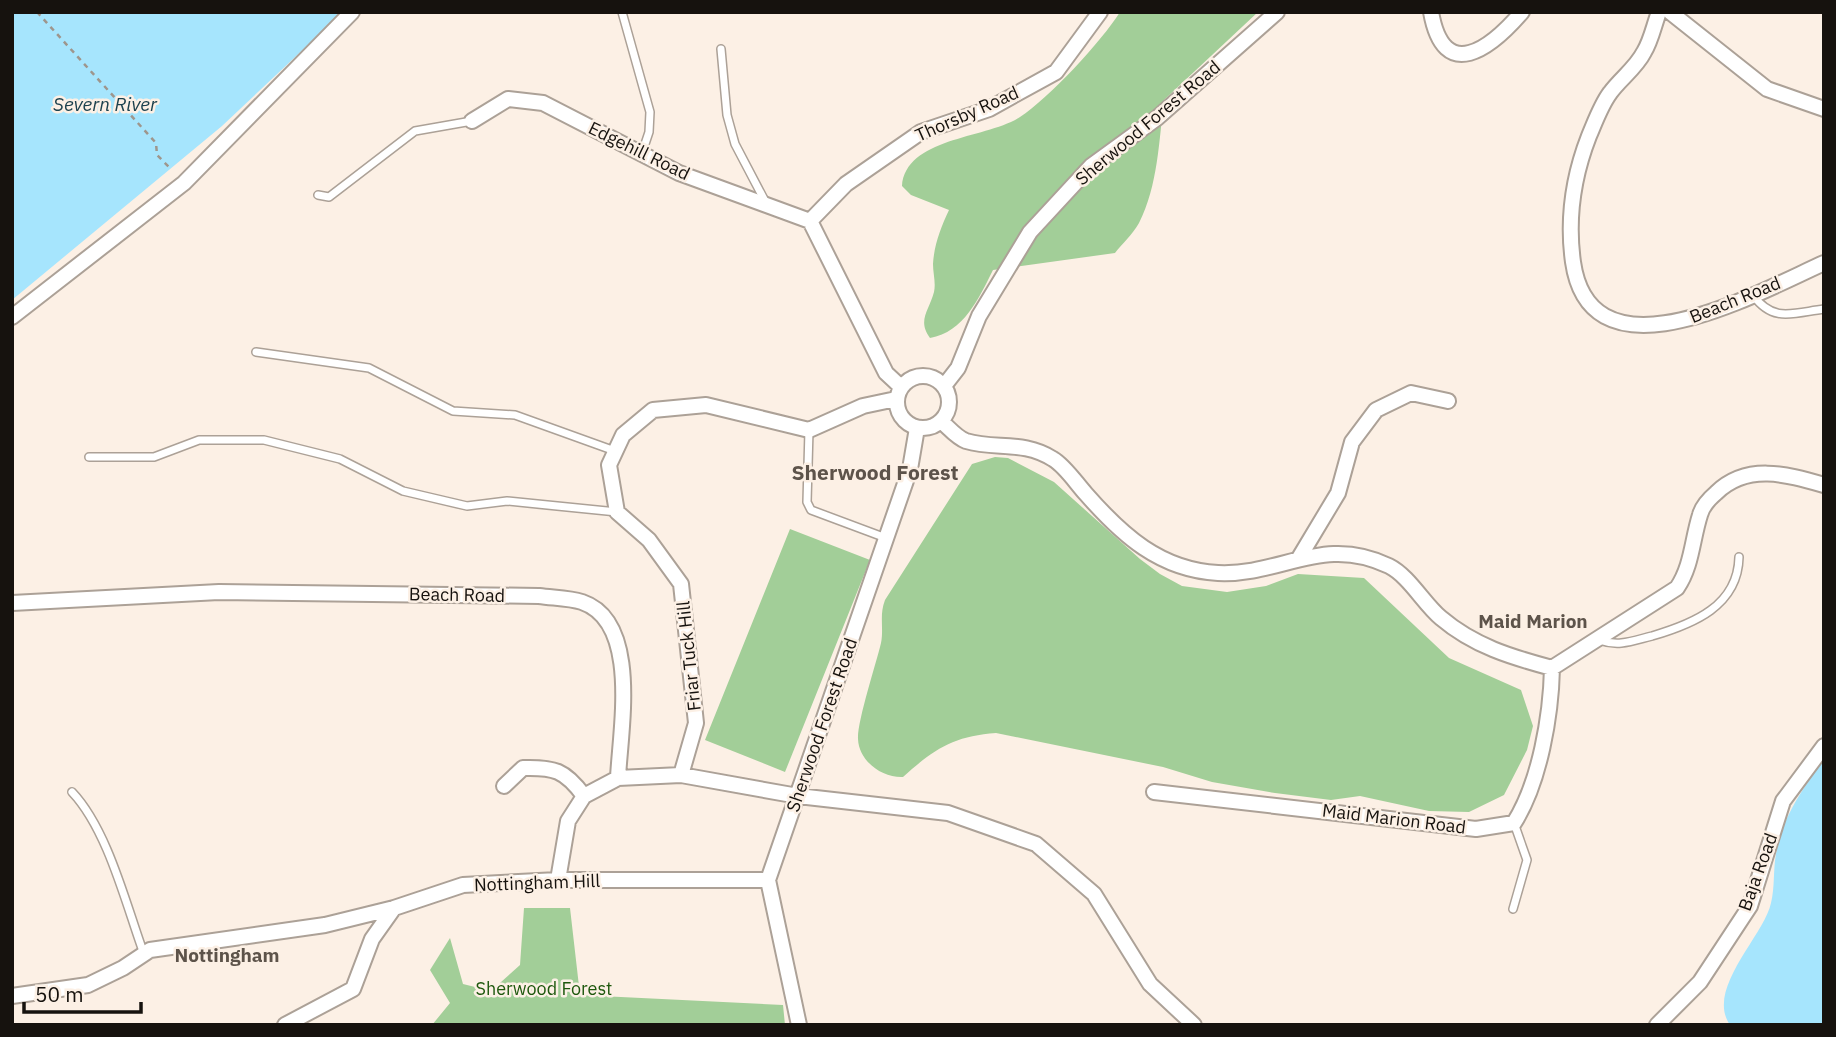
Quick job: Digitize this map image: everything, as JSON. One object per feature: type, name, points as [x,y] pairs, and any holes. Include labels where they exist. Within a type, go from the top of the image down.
[{"type":"street","points":[[12,317],[184,183],[352,12]]},
{"type":"street","name":"Thorsby Road","points":[[810,221],[846,184],[921,132],[989,109],[1056,72],[1100,12]]},
{"type":"street","name":"Sherwood Forest Road","points":[[944,386],[958,368],[979,316],[1030,232],[1091,166],[1157,118],[1277,12]]},
{"type":"street","points":[[1431,12],[1438,36],[1450,51],[1465,56],[1480,51],[1522,12]]},
{"type":"street","name":"Beach Road","points":[[1659,12],[1644,53],[1609,94],[1588,138],[1572,194],[1570,240],[1576,281],[1585,300],[1599,314],[1623,323],[1672,324],[1705,314],[1824,262]]},
{"type":"street","points":[[1670,12],[1767,89],[1824,109]]},
{"type":"street","name":"Edgehill Road","points":[[472,121],[508,99],[543,103],[679,173],[810,221]]},
{"type":"street","points":[[617,512],[609,465],[623,435],[653,410],[706,405],[809,430],[898,393],[910,378],[922,375],[934,378],[944,386],[949,398],[948,410],[941,421],[930,427],[917,428],[906,422],[898,412],[898,393],[810,221]]},
{"type":"street","points":[[1299,558],[1338,493],[1352,442],[1376,410],[1410,393],[1448,401]]},
{"type":"street","points":[[941,421],[964,440],[1021,445],[1055,460],[1109,520],[1148,554],[1183,567],[1219,573],[1268,568],[1299,558],[1348,552],[1391,567],[1441,618],[1478,644],[1511,657],[1552,667],[1599,640],[1610,630],[1677,588],[1687,568],[1701,512],[1724,485],[1738,476],[1758,472],[1824,485]]},
{"type":"street","name":"Sherwood Forest Road","points":[[768,880],[910,469],[917,428]]},
{"type":"street","name":"Friar Tuck Hill","points":[[617,512],[649,540],[681,584],[696,723],[681,775]]},
{"type":"street","name":"Beach Road","points":[[12,603],[219,592],[539,596],[583,603],[604,616],[617,640],[623,671],[618,778]]},
{"type":"street","points":[[1514,823],[1523,809],[1546,729],[1551,702],[1552,667]]},
{"type":"street","name":"Baja Road","points":[[1657,1025],[1700,982],[1750,906],[1783,801],[1824,746]]},
{"type":"street","points":[[504,786],[523,768],[548,767],[571,778],[584,796]]},
{"type":"street","points":[[558,880],[568,821],[584,796],[618,778],[681,775],[798,796],[948,813],[1036,844],[1094,894],[1150,984],[1194,1025]]},
{"type":"street","name":"Maid Marion Road","points":[[1154,792],[1476,829],[1514,823]]},
{"type":"street","name":"Nottingham Hill","points":[[394,908],[463,885],[558,880],[768,880]]},
{"type":"street","points":[[768,880],[799,1025]]},
{"type":"street","points":[[12,996],[88,985],[144,954],[169,947],[325,925],[394,908]]},
{"type":"street","points":[[285,1025],[353,989],[372,939],[394,908]]},
{"type":"lane","points":[[622,12],[650,112],[649,132],[642,153]]},
{"type":"lane","points":[[722,49],[727,115],[735,144],[769,207]]},
{"type":"lane","points":[[318,195],[329,197],[415,131],[472,121]]},
{"type":"lane","points":[[1752,294],[1762,307],[1776,315],[1824,309]]},
{"type":"lane","points":[[256,352],[369,368],[453,411],[515,415],[615,451]]},
{"type":"lane","points":[[809,430],[810,478],[807,502],[819,515],[886,538]]},
{"type":"lane","points":[[89,457],[155,457],[199,440],[264,440],[340,459],[403,491],[467,506],[507,501],[617,512]]},
{"type":"lane","points":[[1599,640],[1617,646],[1694,622],[1727,595],[1738,575],[1739,557]]},
{"type":"lane","points":[[72,792],[85,806],[112,867],[144,954]]},
{"type":"lane","points":[[1513,909],[1527,860],[1514,823]]},
{"type":"path","points":[[37,12],[156,144],[157,155],[171,169]]},
{"type":"green space","points":[[1120,12],[1258,12],[1164,100],[1157,163],[1150,194],[1139,223],[1115,253],[993,270],[976,302],[961,321],[942,335],[930,338],[924,321],[935,289],[933,264],[938,236],[949,210],[911,195],[902,186],[907,170],[917,158],[932,148],[1005,124],[1032,109],[1074,69]]},
{"type":"green space","name":"Sherwood Forest","points":[[995,457],[1008,458],[1054,482],[1140,559],[1182,586],[1227,592],[1266,586],[1298,574],[1364,578],[1449,658],[1521,690],[1533,726],[1527,750],[1504,795],[1469,812],[1429,811],[1360,796],[1331,800],[1212,782],[1163,767],[996,733],[968,737],[945,746],[903,777],[888,775],[873,767],[859,747],[858,731],[881,643],[885,600],[972,464]]},
{"type":"green space","points":[[790,529],[870,560],[785,772],[705,740]]},
{"type":"green space","name":"Sherwood Forest","points":[[524,908],[570,908],[580,995],[783,1005],[785,1025],[432,1025],[450,1003],[430,970],[450,938],[463,984],[491,991],[520,965]]},
{"type":"water","name":"Severn River","points":[[12,12],[343,12],[222,126],[12,300]]},
{"type":"water","points":[[1824,759],[1824,1025],[1730,1025],[1724,1011],[1725,995],[1738,963],[1758,931],[1771,903],[1776,854],[1783,828],[1801,792]]},
{"type":"district","name":"Sherwood Forest","points":[[875,473]]},
{"type":"district","name":"Maid Marion","points":[[1533,621]]},
{"type":"district","name":"Nottingham","points":[[227,955]]}]
